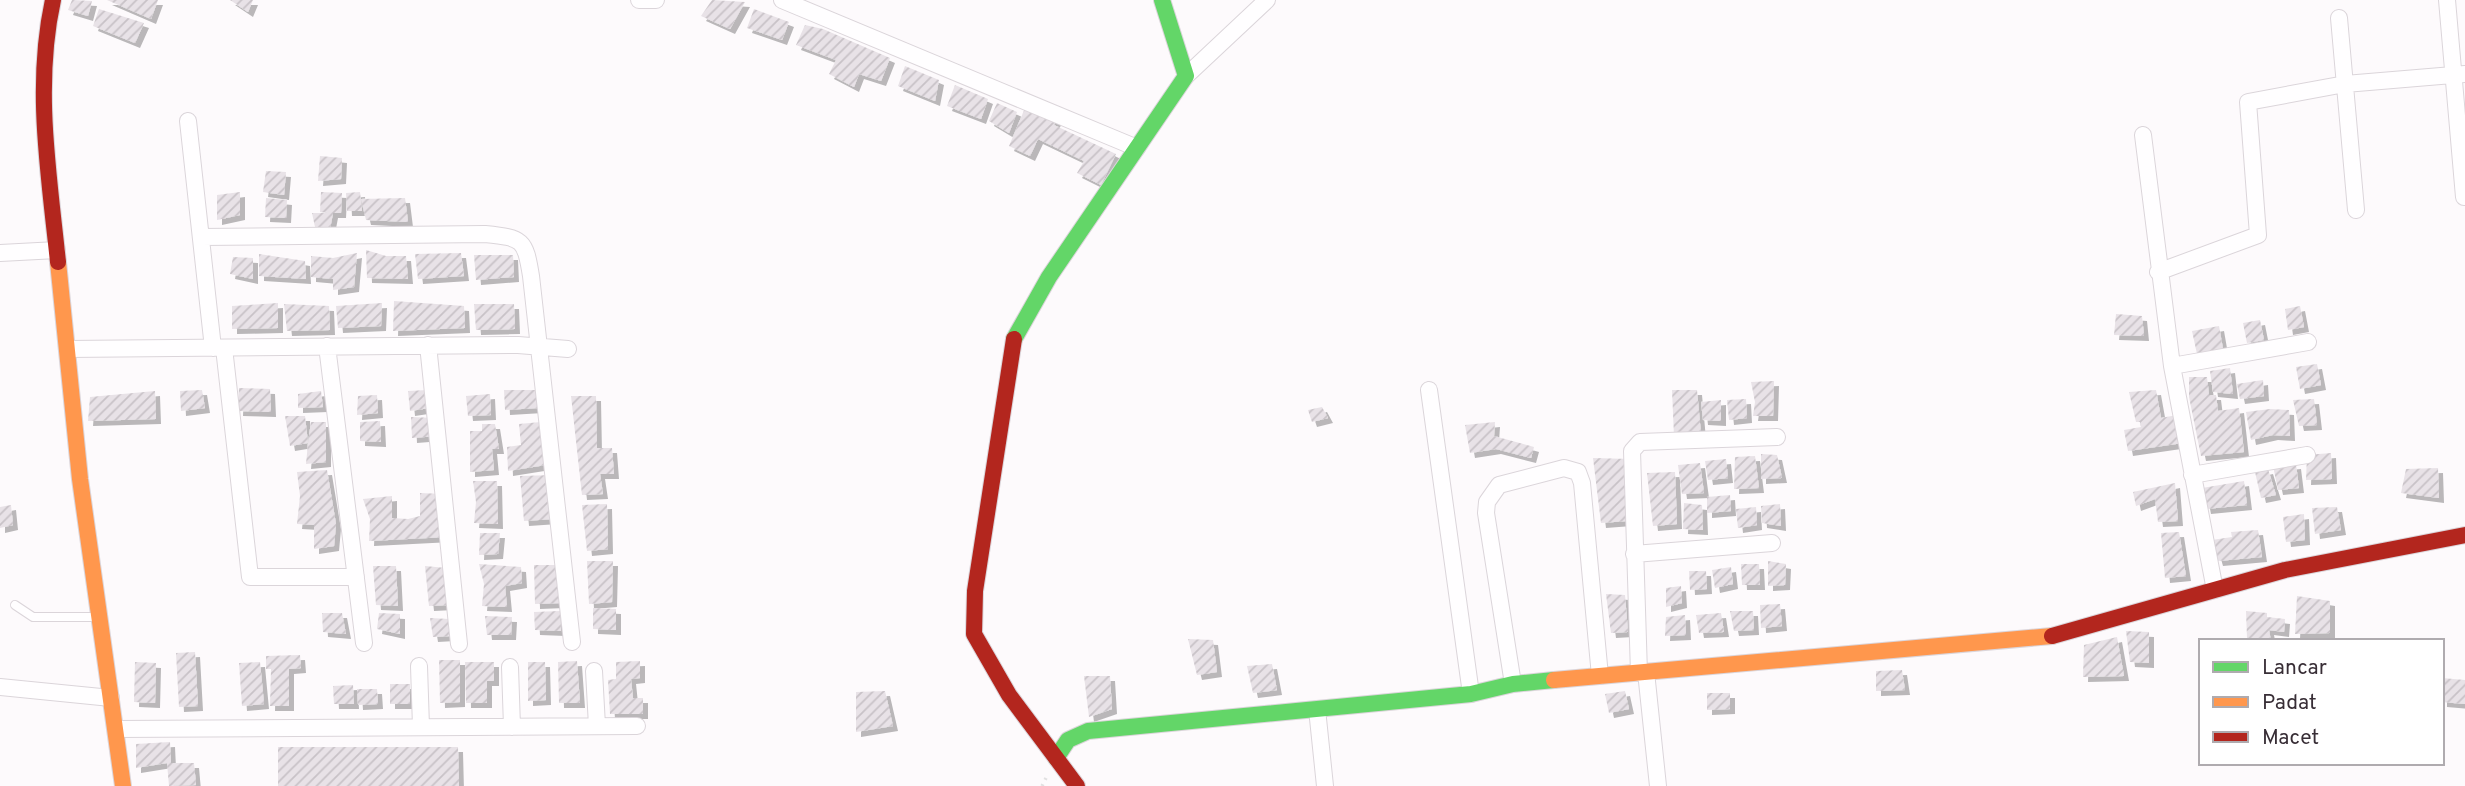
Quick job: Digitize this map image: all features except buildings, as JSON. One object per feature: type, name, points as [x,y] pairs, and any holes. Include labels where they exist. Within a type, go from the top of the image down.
[{"type":"street","points":[[53,0],[45,36],[43,89],[57,250],[80,480],[123,786]]},
{"type":"street","points":[[639,0],[656,0]]},
{"type":"street","points":[[782,0],[1137,148]]},
{"type":"street","points":[[1162,0],[1186,76]]},
{"type":"street","points":[[1077,786],[1009,695],[974,634],[975,591],[1012,343],[1049,277],[1186,76],[1268,0]]},
{"type":"street","points":[[2448,0],[2460,75],[2464,197]]},
{"type":"street","points":[[2339,18],[2356,210]]},
{"type":"street","points":[[2158,272],[2258,235],[2248,102],[2345,84],[2460,75]]},
{"type":"street","points":[[188,121],[201,237],[250,578],[356,577]]},
{"type":"street","points":[[2143,135],[2158,272],[2172,366],[2215,590]]},
{"type":"street","points":[[201,237],[485,234],[511,237],[527,247],[572,642]]},
{"type":"street","points":[[0,253],[57,250]]},
{"type":"street","points":[[2172,366],[2308,342]]},
{"type":"street","points":[[67,349],[428,345],[540,346],[568,349]]},
{"type":"street","points":[[428,345],[459,643]]},
{"type":"street","points":[[327,346],[364,643]]},
{"type":"street","points":[[1429,390],[1471,694]]},
{"type":"street","points":[[1658,786],[1643,672],[1630,459],[1640,442],[1777,437]]},
{"type":"street","points":[[2192,475],[2307,455]]},
{"type":"street","points":[[1513,684],[1486,513],[1487,502],[1499,485],[1564,468],[1578,472],[1582,483],[1600,676]]},
{"type":"street","points":[[1056,758],[1068,740],[1088,731],[1471,694],[1513,684],[2062,635],[2285,570],[2465,535]]},
{"type":"street","points":[[1634,554],[1772,543]]},
{"type":"street","points":[[419,666],[421,727]]},
{"type":"street","points":[[510,667],[512,727]]},
{"type":"street","points":[[594,671],[597,726]]},
{"type":"street","points":[[0,687],[111,698]]},
{"type":"street","points":[[1317,709],[1325,786]]},
{"type":"street","points":[[116,729],[637,726]]},
{"type":"lane","points":[[15,605],[33,617],[100,617]]},
{"type":"traffic: fast","points":[[1014,339],[1049,277],[1186,76],[1162,0]]},
{"type":"traffic: fast","points":[[1056,758],[1068,740],[1088,731],[1471,694],[1513,684],[1554,680]]},
{"type":"traffic: slow","points":[[58,262],[80,479],[123,786]]},
{"type":"traffic: slow","points":[[1554,680],[2052,636]]},
{"type":"traffic: jam","points":[[53,0],[47,32],[44,98],[47,164],[58,262]]},
{"type":"traffic: jam","points":[[1014,339],[975,591],[974,634],[1009,695],[1077,786]]},
{"type":"traffic: jam","points":[[2052,636],[2285,570],[2465,535]]}]
